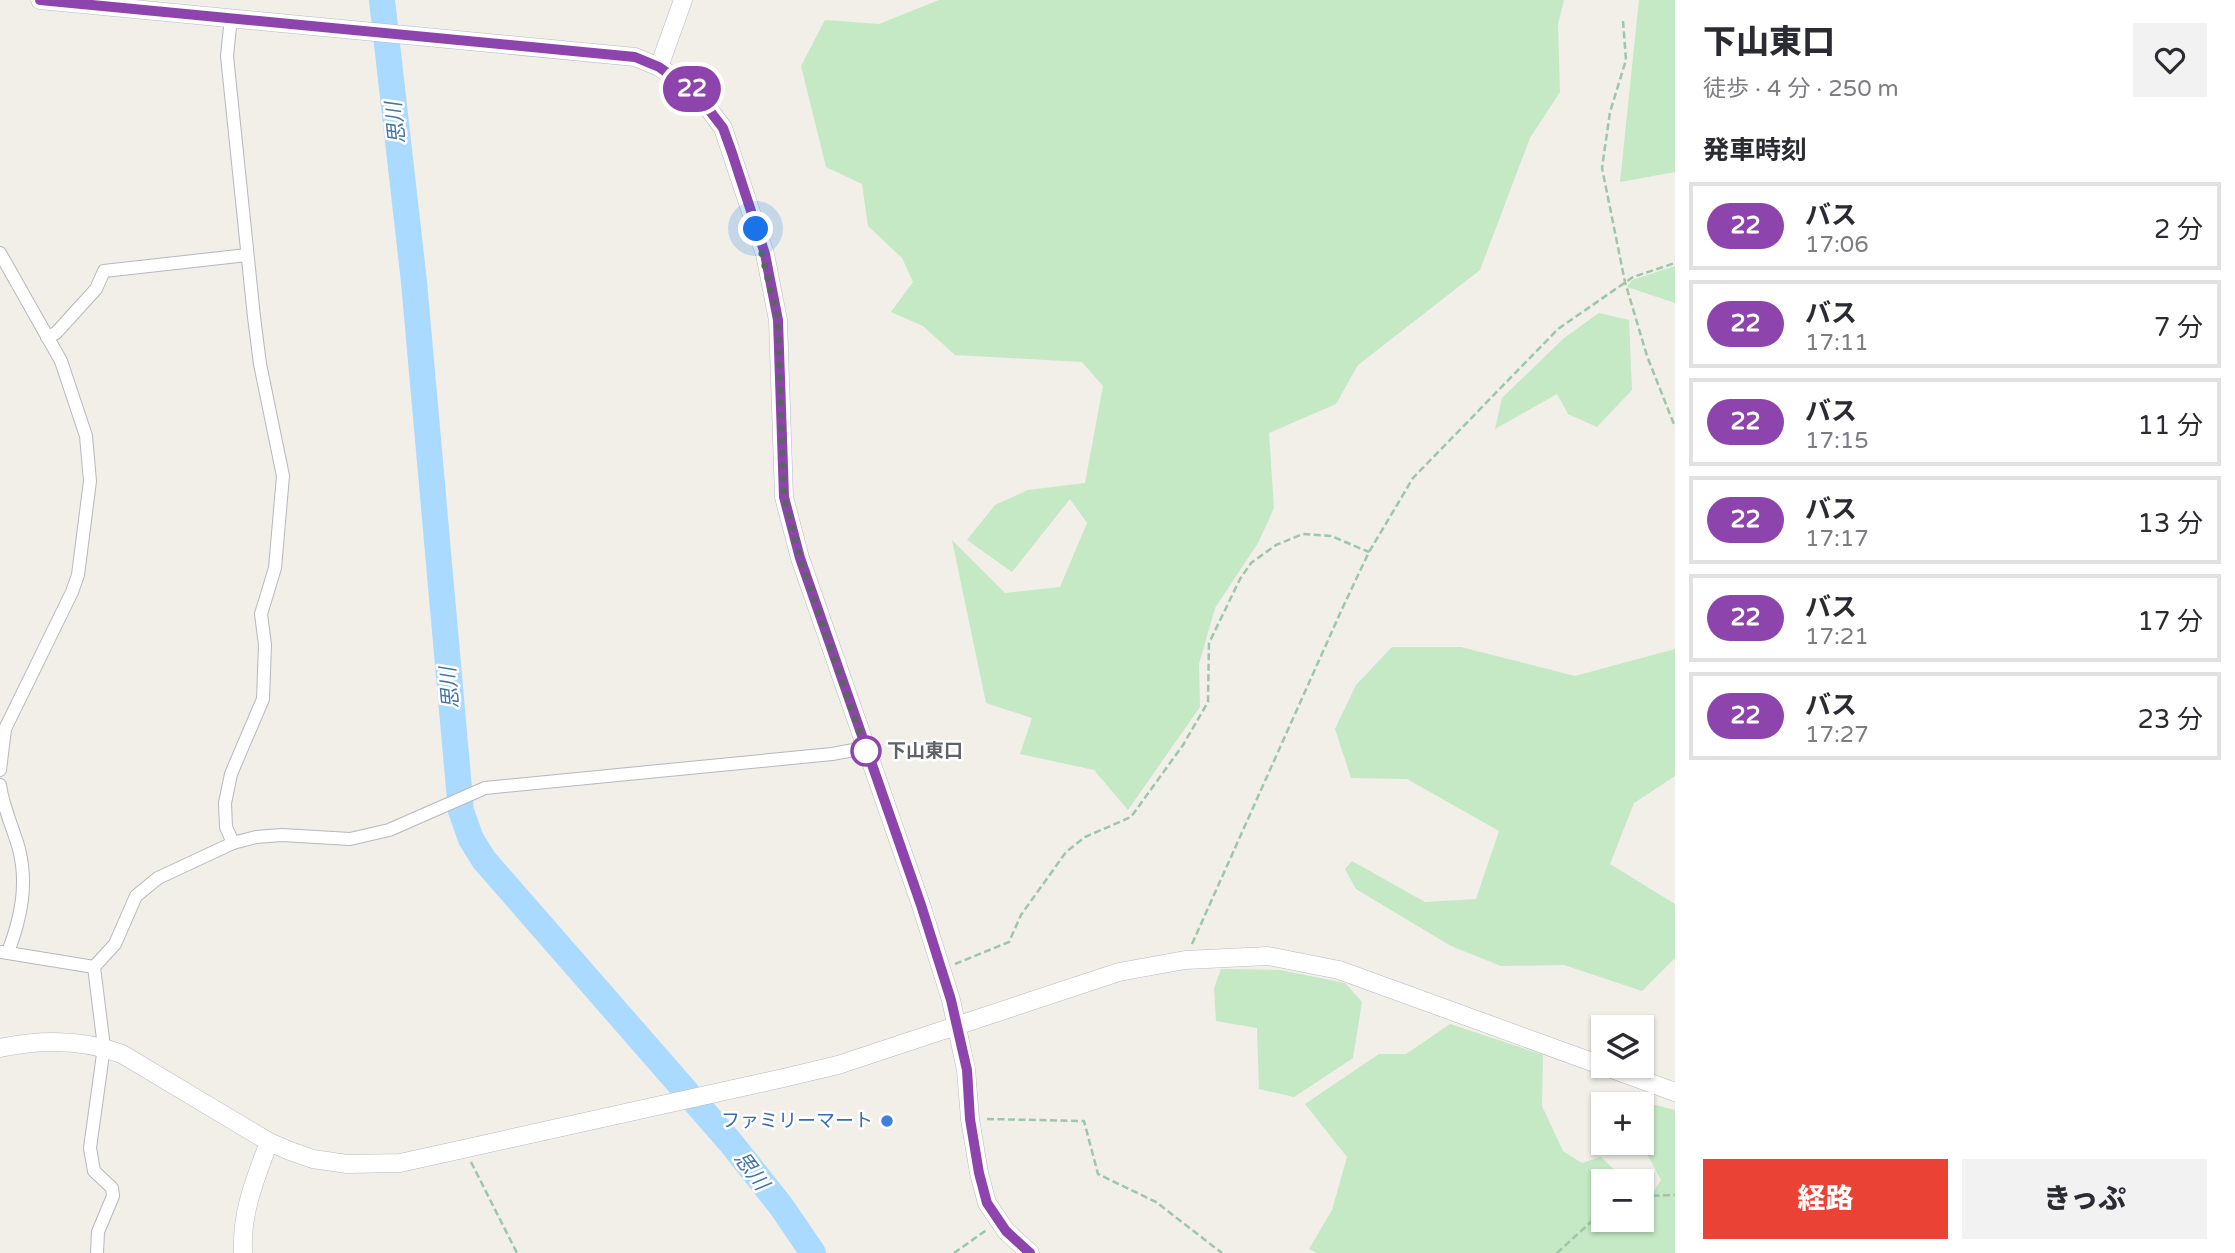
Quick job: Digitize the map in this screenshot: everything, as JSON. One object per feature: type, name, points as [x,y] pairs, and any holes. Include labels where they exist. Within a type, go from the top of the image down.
[{"type":"street","points":[[40,0],[408,33],[623,56],[659,67],[696,93],[723,128],[765,254],[778,320],[784,497],[800,558],[921,905],[957,1026],[967,1070],[970,1119],[979,1173],[987,1203],[1006,1231],[1030,1253]]},
{"type":"street","points":[[659,67],[683,0]]},
{"type":"street","points":[[232,18],[227,56],[247,255],[260,364],[283,476],[275,568],[261,614],[265,645],[263,699],[231,774],[225,803],[226,827],[233,844]]},
{"type":"street","points":[[0,253],[61,361],[86,436],[90,481],[78,575],[5,729],[0,770]]},
{"type":"street","points":[[47,337],[56,332],[96,289],[104,271],[247,255]]},
{"type":"street","points":[[97,1253],[98,1232],[113,1196],[112,1188],[94,1171],[90,1148],[104,1047],[94,968],[115,944],[136,896],[158,878],[233,844],[256,837],[282,835],[350,839],[389,830],[474,791],[865,748]]},
{"type":"street","points":[[0,785],[3,806],[19,849],[24,876],[20,920],[4,952],[94,968]]},
{"type":"street","points":[[0,1048],[27,1042],[61,1041],[104,1047],[122,1054],[269,1142],[313,1158],[347,1164],[400,1163],[465,1150],[838,1065],[1119,972],[1185,960],[1268,956],[1339,970],[1591,1062]]},
{"type":"street","points":[[1636,1078],[1675,1092]]},
{"type":"street","points":[[243,1253],[242,1228],[251,1188],[269,1142]]},
{"type":"path","points":[[1623,21],[1626,60],[1610,112],[1602,168],[1625,282],[1647,356],[1675,427]]},
{"type":"path","points":[[1185,960],[1370,552],[1413,478],[1558,329],[1625,282],[1675,263]]},
{"type":"path","points":[[940,970],[1009,943],[1021,915],[1066,852],[1085,837],[1130,817],[1183,745],[1208,702],[1209,643],[1240,579],[1251,563],[1276,545],[1303,534],[1331,536],[1370,552]]},
{"type":"path","points":[[970,1119],[1084,1121],[1098,1174],[1156,1202],[1222,1253]]},
{"type":"path","points":[[465,1150],[517,1253]]},
{"type":"path","points":[[1654,1196],[1675,1195]]},
{"type":"path","points":[[954,1253],[999,1221]]},
{"type":"path","points":[[1557,1253],[1591,1222]]},
{"type":"green space","points":[[939,0],[1564,0],[1558,24],[1560,92],[1530,138],[1480,270],[1358,365],[1336,404],[1269,433],[1274,508],[1258,543],[1215,608],[1199,664],[1200,707],[1128,810],[1094,770],[1020,754],[1032,718],[986,703],[952,540],[1005,593],[1060,587],[1087,523],[1070,499],[1012,572],[967,540],[995,505],[1028,490],[1085,483],[1103,386],[1082,362],[955,355],[923,326],[891,312],[913,282],[902,258],[868,226],[862,184],[826,167],[801,66],[825,20],[879,24]]},
{"type":"green space","points":[[1639,0],[1675,0],[1675,172],[1620,182]]},
{"type":"green space","points":[[1675,266],[1675,303],[1627,287],[1632,280]]},
{"type":"green space","points":[[1599,313],[1629,320],[1632,390],[1597,427],[1568,414],[1557,394],[1495,429],[1502,398],[1564,338]]},
{"type":"green space","points":[[1392,647],[1461,647],[1575,676],[1675,649],[1675,776],[1634,803],[1610,864],[1675,904],[1675,958],[1642,991],[1564,965],[1501,966],[1451,946],[1356,889],[1345,869],[1352,861],[1425,902],[1476,899],[1499,831],[1407,779],[1351,778],[1335,729],[1356,685]]},
{"type":"green space","points":[[1221,969],[1280,970],[1345,983],[1362,1002],[1353,1058],[1294,1097],[1259,1089],[1257,1028],[1216,1021],[1214,988]]},
{"type":"green space","points":[[1450,1024],[1543,1055],[1542,1106],[1563,1151],[1582,1163],[1601,1157],[1614,1169],[1591,1169],[1591,1232],[1654,1232],[1654,1190],[1661,1180],[1647,1155],[1654,1155],[1654,1105],[1675,1110],[1675,1253],[1317,1253],[1309,1249],[1332,1210],[1347,1157],[1305,1104],[1379,1054],[1406,1054]]},
{"type":"waterway","name":"思川","points":[[382,0],[414,282],[461,811],[471,839],[484,860],[731,1143],[781,1206],[813,1253]]},
{"type":"bus line","name":"22","points":[[40,0],[635,57],[659,67],[696,93],[723,128],[765,254],[778,320],[784,497],[800,558],[921,905],[951,1000],[967,1070],[970,1119],[987,1203],[1006,1231],[1030,1253]]},
{"type":"place","name":"下山東口","points":[[866,751]]},
{"type":"place","name":"ファミリーマート","points":[[887,1121]]},
{"type":"route","points":[[756,229],[765,254],[778,320],[784,497],[800,558],[866,751]]}]
